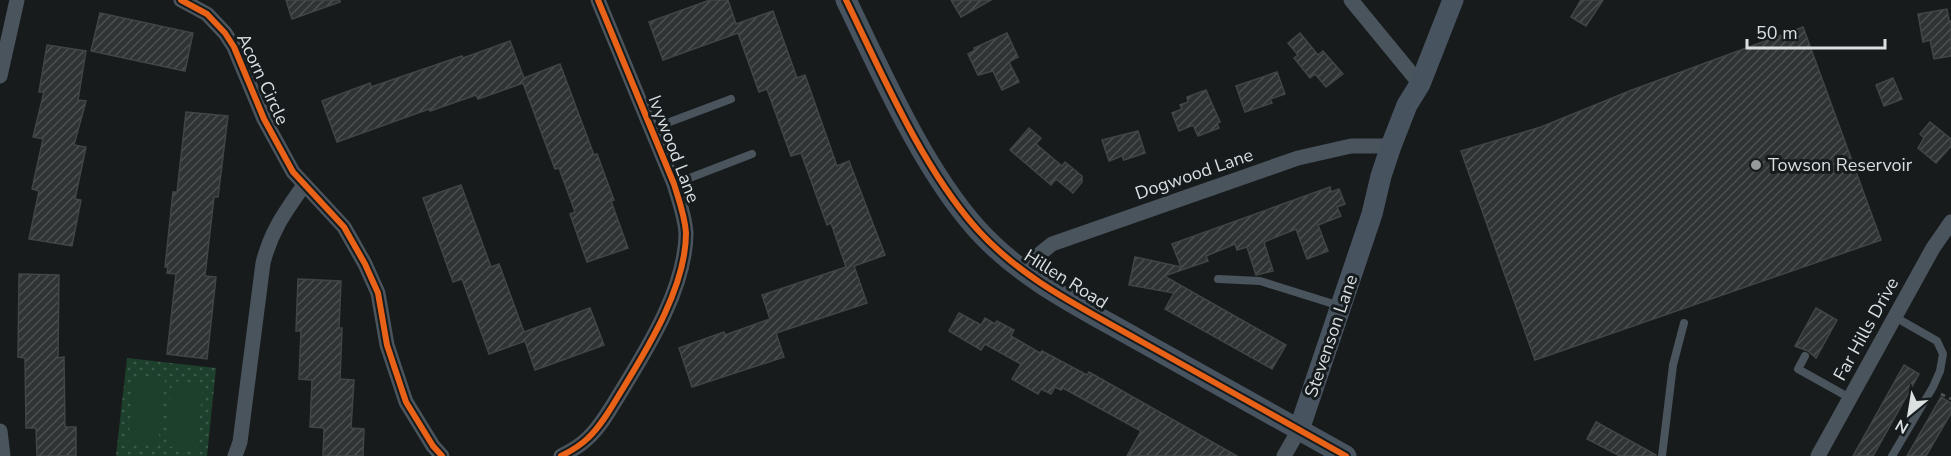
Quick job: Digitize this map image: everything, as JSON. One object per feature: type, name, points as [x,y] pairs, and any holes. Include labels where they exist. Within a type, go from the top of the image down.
[{"type":"street","points":[[0,76],[17,0]]},
{"type":"street","name":"Acorn Circle","points":[[181,0],[207,14],[225,33],[234,47],[264,119],[292,172],[304,185]]},
{"type":"street","name":"Ivywood Lane","points":[[561,456],[573,451],[587,440],[609,411],[645,350],[673,293],[682,264],[686,234],[684,214],[674,184],[598,0]]},
{"type":"street","name":"Hillen Road","points":[[846,0],[883,76],[935,171],[976,227],[1000,252],[1049,289],[1346,456]]},
{"type":"street","points":[[1351,0],[1420,84]]},
{"type":"street","name":"Stevenson Lane","points":[[1284,456],[1299,430],[1372,214],[1391,146],[1407,105],[1420,84],[1453,0]]},
{"type":"street","name":"Stevenson Lane","points":[[1372,214],[1391,181],[1417,109],[1420,84]]},
{"type":"street","name":"Dogwood Lane","points":[[1021,269],[1052,244],[1298,158],[1351,147],[1391,146]]},
{"type":"street","points":[[235,456],[240,442],[263,263],[276,225],[304,185],[344,227],[365,264],[378,293],[387,345],[406,402],[433,446],[442,456]]},
{"type":"street","name":"Far Hills Drive","points":[[1818,456],[1933,248],[1951,222]]},
{"type":"street","points":[[0,431],[3,456]]},
{"type":"lane","points":[[651,129],[731,99]]},
{"type":"lane","points":[[674,184],[752,154]]},
{"type":"lane","points":[[1218,279],[1260,281],[1341,306]]},
{"type":"lane","points":[[1892,456],[1933,387],[1940,371],[1943,354],[1937,341],[1896,316]]},
{"type":"lane","points":[[1662,456],[1673,365],[1684,324]]},
{"type":"lane","points":[[1805,356],[1798,369],[1850,398]]},
{"type":"green space","points":[[127,358],[216,368],[207,456],[116,456]]},
{"type":"green space","points":[[135,377],[165,380],[158,446],[128,442]]},
{"type":"green space","points":[[172,381],[203,384],[196,450],[166,446]]},
{"type":"building","points":[[286,0],[340,0],[340,2],[292,19]]},
{"type":"building","points":[[710,0],[728,0],[736,24],[773,11],[797,78],[805,75],[837,166],[849,161],[885,255],[854,266],[867,303],[776,333],[784,357],[692,387],[679,348],[770,319],[762,295],[846,267],[831,223],[827,225],[801,153],[791,156],[767,89],[759,92],[738,33],[663,60],[649,22]]},
{"type":"building","points":[[951,0],[991,0],[961,17]]},
{"type":"building","points":[[1581,0],[1603,0],[1586,26],[1571,17]]},
{"type":"building","points":[[1947,9],[1949,21],[1951,21],[1951,56],[1934,59],[1930,40],[1923,42],[1918,14]]},
{"type":"building","points":[[100,13],[193,33],[185,71],[91,51]]},
{"type":"building","points":[[1803,27],[1881,240],[1535,360],[1461,151],[1541,127],[1632,90]]},
{"type":"building","points":[[1007,33],[1018,57],[1009,62],[1019,82],[1002,90],[993,71],[978,75],[968,54],[975,50],[974,48]]},
{"type":"building","points":[[1300,33],[1318,55],[1323,51],[1343,74],[1326,87],[1315,74],[1310,78],[1294,58],[1298,55],[1288,43]]},
{"type":"building","points":[[510,41],[524,78],[560,64],[594,155],[597,154],[614,200],[611,201],[628,248],[587,262],[570,214],[575,212],[559,168],[555,169],[523,83],[478,99],[476,95],[430,111],[429,109],[337,142],[322,101],[370,83],[371,87]]},
{"type":"building","points":[[47,45],[86,51],[78,100],[86,101],[74,145],[86,147],[75,199],[81,200],[72,246],[29,239],[39,191],[32,189],[43,139],[33,137],[44,92],[39,92]]},
{"type":"building","points":[[1277,72],[1285,94],[1270,99],[1272,103],[1245,112],[1236,86]]},
{"type":"building","points":[[1893,78],[1902,99],[1884,106],[1876,85]]},
{"type":"building","points":[[1206,90],[1220,122],[1217,123],[1219,128],[1198,136],[1193,125],[1179,131],[1172,113],[1182,109],[1180,105],[1188,102],[1187,97]]},
{"type":"building","points":[[186,112],[228,116],[218,197],[214,197],[205,276],[216,277],[207,359],[167,354],[176,274],[167,273],[168,267],[165,267],[173,192],[177,192]]},
{"type":"building","points":[[1930,122],[1951,139],[1951,146],[1936,163],[1918,148],[1924,138],[1920,134]]},
{"type":"building","points":[[1029,128],[1041,138],[1036,144],[1062,166],[1065,162],[1082,176],[1082,182],[1073,193],[1056,179],[1051,185],[1010,150]]},
{"type":"building","points":[[1138,131],[1145,153],[1124,160],[1122,156],[1109,161],[1102,140]]},
{"type":"building","points":[[461,185],[491,267],[499,264],[524,332],[590,308],[604,345],[535,370],[525,341],[489,354],[462,279],[453,282],[423,198]]},
{"type":"building","points":[[1330,187],[1331,192],[1339,189],[1345,204],[1337,207],[1341,216],[1318,225],[1328,251],[1307,259],[1296,229],[1264,242],[1273,271],[1256,275],[1247,247],[1237,250],[1235,244],[1206,256],[1208,261],[1164,276],[1286,345],[1272,369],[1165,309],[1174,293],[1129,285],[1135,257],[1181,267],[1172,244]]},
{"type":"building","points":[[19,274],[59,275],[58,358],[64,357],[65,427],[76,427],[76,456],[37,456],[36,428],[26,428],[25,358],[18,357]]},
{"type":"building","points":[[298,279],[341,281],[340,379],[354,380],[351,428],[364,429],[363,456],[323,456],[324,428],[310,427],[312,380],[299,379],[301,331],[296,331]]},
{"type":"building","points":[[1816,308],[1837,320],[1816,358],[1808,351],[1795,346]]},
{"type":"building","points":[[959,313],[981,325],[985,318],[995,324],[997,321],[1014,330],[1011,336],[1040,353],[1042,351],[1087,375],[1089,372],[1237,456],[1127,456],[1141,431],[1063,388],[1061,390],[1055,387],[1051,394],[1041,389],[1038,394],[1012,379],[1021,364],[985,344],[981,350],[949,331]]},
{"type":"building","points":[[1904,365],[1919,374],[1873,456],[1853,456]]},
{"type":"building","points":[[1941,397],[1951,403],[1951,413],[1926,456],[1907,456]]},
{"type":"building","points":[[1596,422],[1656,456],[1620,456],[1587,439]]},
{"type":"cycle path","points":[[181,0],[207,14],[225,33],[234,47],[264,119],[293,172],[344,227],[378,293],[387,345],[406,402],[433,446],[442,456]]},
{"type":"cycle path","points":[[561,456],[582,443],[598,427],[654,335],[680,274],[686,233],[674,184],[598,0]]},
{"type":"cycle path","points":[[846,0],[921,149],[956,204],[994,246],[1013,263],[1055,292],[1346,456]]},
{"type":"place","name":"Towson Reservoir","points":[[1756,165]]}]
